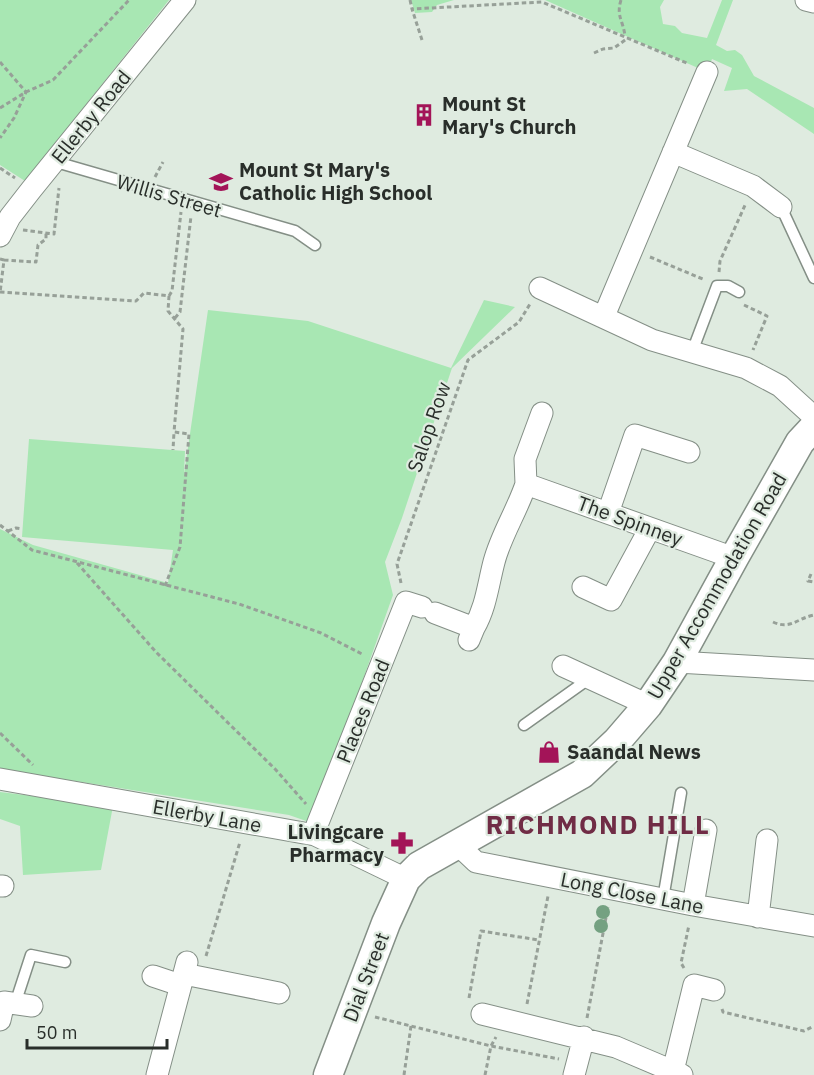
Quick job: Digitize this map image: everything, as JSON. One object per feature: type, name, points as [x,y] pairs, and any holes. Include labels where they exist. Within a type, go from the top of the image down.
[{"type":"street","name":"Ellerby Road","points":[[2,231],[32,189],[185,0]]},
{"type":"street","points":[[806,0],[814,3]]},
{"type":"street","points":[[604,316],[707,72]]},
{"type":"street","points":[[673,152],[753,186],[781,207]]},
{"type":"street","points":[[540,288],[652,340],[746,368],[780,386],[814,417]]},
{"type":"street","points":[[421,607],[471,634],[484,607],[494,561],[526,484],[525,459],[542,413]]},
{"type":"street","name":"Upper Accommodation Road","points":[[406,879],[419,866],[582,774],[617,741],[648,705],[677,662],[800,442],[814,427]]},
{"type":"street","points":[[608,513],[635,435],[689,452]]},
{"type":"street","name":"The Spinney","points":[[526,484],[734,558]]},
{"type":"street","points":[[583,587],[611,600],[650,530]]},
{"type":"street","name":"Places Road","points":[[316,830],[382,663],[421,607]]},
{"type":"street","points":[[677,662],[814,670]]},
{"type":"street","points":[[563,666],[648,705]]},
{"type":"street","name":"Ellerby Lane","points":[[0,779],[245,823],[316,830],[406,879]]},
{"type":"street","points":[[693,905],[706,830]]},
{"type":"street","points":[[758,917],[767,840]]},
{"type":"street","name":"Long Close Lane","points":[[457,844],[476,862],[693,905],[814,926]]},
{"type":"street","name":"Dial Street","points":[[328,1075],[386,923],[406,879]]},
{"type":"street","points":[[153,976],[184,974],[279,993]]},
{"type":"street","points":[[157,1075],[184,974]]},
{"type":"street","points":[[482,1014],[616,1047],[677,1073],[704,988]]},
{"type":"street","points":[[0,1020],[4,1002],[24,1005]]},
{"type":"street","points":[[575,1069],[584,1038]]},
{"type":"lane","name":"Willis Street","points":[[56,162],[295,231],[315,245]]},
{"type":"lane","points":[[781,207],[814,278]]},
{"type":"lane","points":[[692,352],[717,286],[728,286],[739,292]]},
{"type":"lane","points":[[524,725],[590,678]]},
{"type":"lane","points":[[663,899],[681,793]]},
{"type":"lane","points":[[24,1005],[31,955],[65,962]]},
{"type":"path","points":[[0,108],[52,80],[129,0]]},
{"type":"path","points":[[410,0],[423,40]]},
{"type":"path","points":[[621,0],[618,11],[627,37]]},
{"type":"path","points":[[412,9],[542,2],[707,72]]},
{"type":"path","points":[[594,52],[614,48],[627,37]]},
{"type":"path","points":[[0,62],[26,92]]},
{"type":"path","points":[[0,138],[14,118],[26,92]]},
{"type":"path","points":[[632,249],[717,286],[720,261],[753,186]]},
{"type":"path","points":[[2,231],[54,234],[58,197]]},
{"type":"path","points":[[175,319],[180,312],[193,202]]},
{"type":"path","points":[[173,450],[183,328],[168,312],[181,212]]},
{"type":"path","points":[[46,233],[46,239],[38,245],[36,262],[2,259],[0,293],[136,301],[144,293],[169,296]]},
{"type":"path","name":"Salop Row","points":[[421,607],[397,564],[468,360],[519,322],[540,288]]},
{"type":"path","points":[[739,292],[745,306],[767,316],[746,368]]},
{"type":"path","points":[[165,586],[180,547],[189,434],[174,432]]},
{"type":"path","points":[[0,525],[32,550],[239,604],[311,629],[382,663]]},
{"type":"path","points":[[8,531],[16,528],[22,529]]},
{"type":"path","points":[[76,562],[156,652],[276,770],[307,805],[316,830]]},
{"type":"path","points":[[811,574],[808,581],[814,582]]},
{"type":"path","points":[[773,622],[790,625],[814,615]]},
{"type":"path","points":[[0,732],[60,790]]},
{"type":"path","points":[[184,974],[206,957],[245,823]]},
{"type":"path","points":[[485,1075],[491,1046],[506,1020],[525,1011],[552,876]]},
{"type":"path","points":[[584,1038],[612,889]]},
{"type":"path","points":[[693,905],[681,963],[723,1012],[804,1031],[814,1026]]},
{"type":"path","points":[[482,1014],[467,1010],[481,931],[539,940]]},
{"type":"path","points":[[353,1012],[575,1069]]},
{"type":"path","points":[[404,1075],[411,1026]]},
{"type":"green space","points":[[0,0],[169,0],[25,181],[0,165]]},
{"type":"green space","points":[[411,0],[454,0],[437,5],[432,12],[415,13]]},
{"type":"green space","points":[[545,0],[664,0],[660,7],[663,24],[675,26],[682,33],[707,38],[722,0],[733,0],[716,45],[727,51],[735,50],[742,55],[754,76],[814,108],[814,134],[747,89],[724,91],[732,68],[712,59],[707,72]]},
{"type":"green space","points":[[484,300],[515,307],[452,368],[385,562],[393,595],[312,823],[289,815],[0,769],[0,529],[33,545],[168,583],[173,550],[22,537],[29,439],[185,451],[184,475],[208,310],[308,321],[451,368]]},
{"type":"green space","points":[[0,792],[113,806],[101,870],[23,875],[20,826],[0,819]]},
{"type":"place","name":"Mount St Mary's Church","points":[[424,115]]},
{"type":"place","name":"Mount St Mary's Catholic High School","points":[[221,182]]},
{"type":"place","name":"Saandal News","points":[[549,752]]},
{"type":"place","name":"Livingcare Pharmacy","points":[[402,843]]},
{"type":"district","name":"RICHMOND HILL","points":[[598,825]]}]
